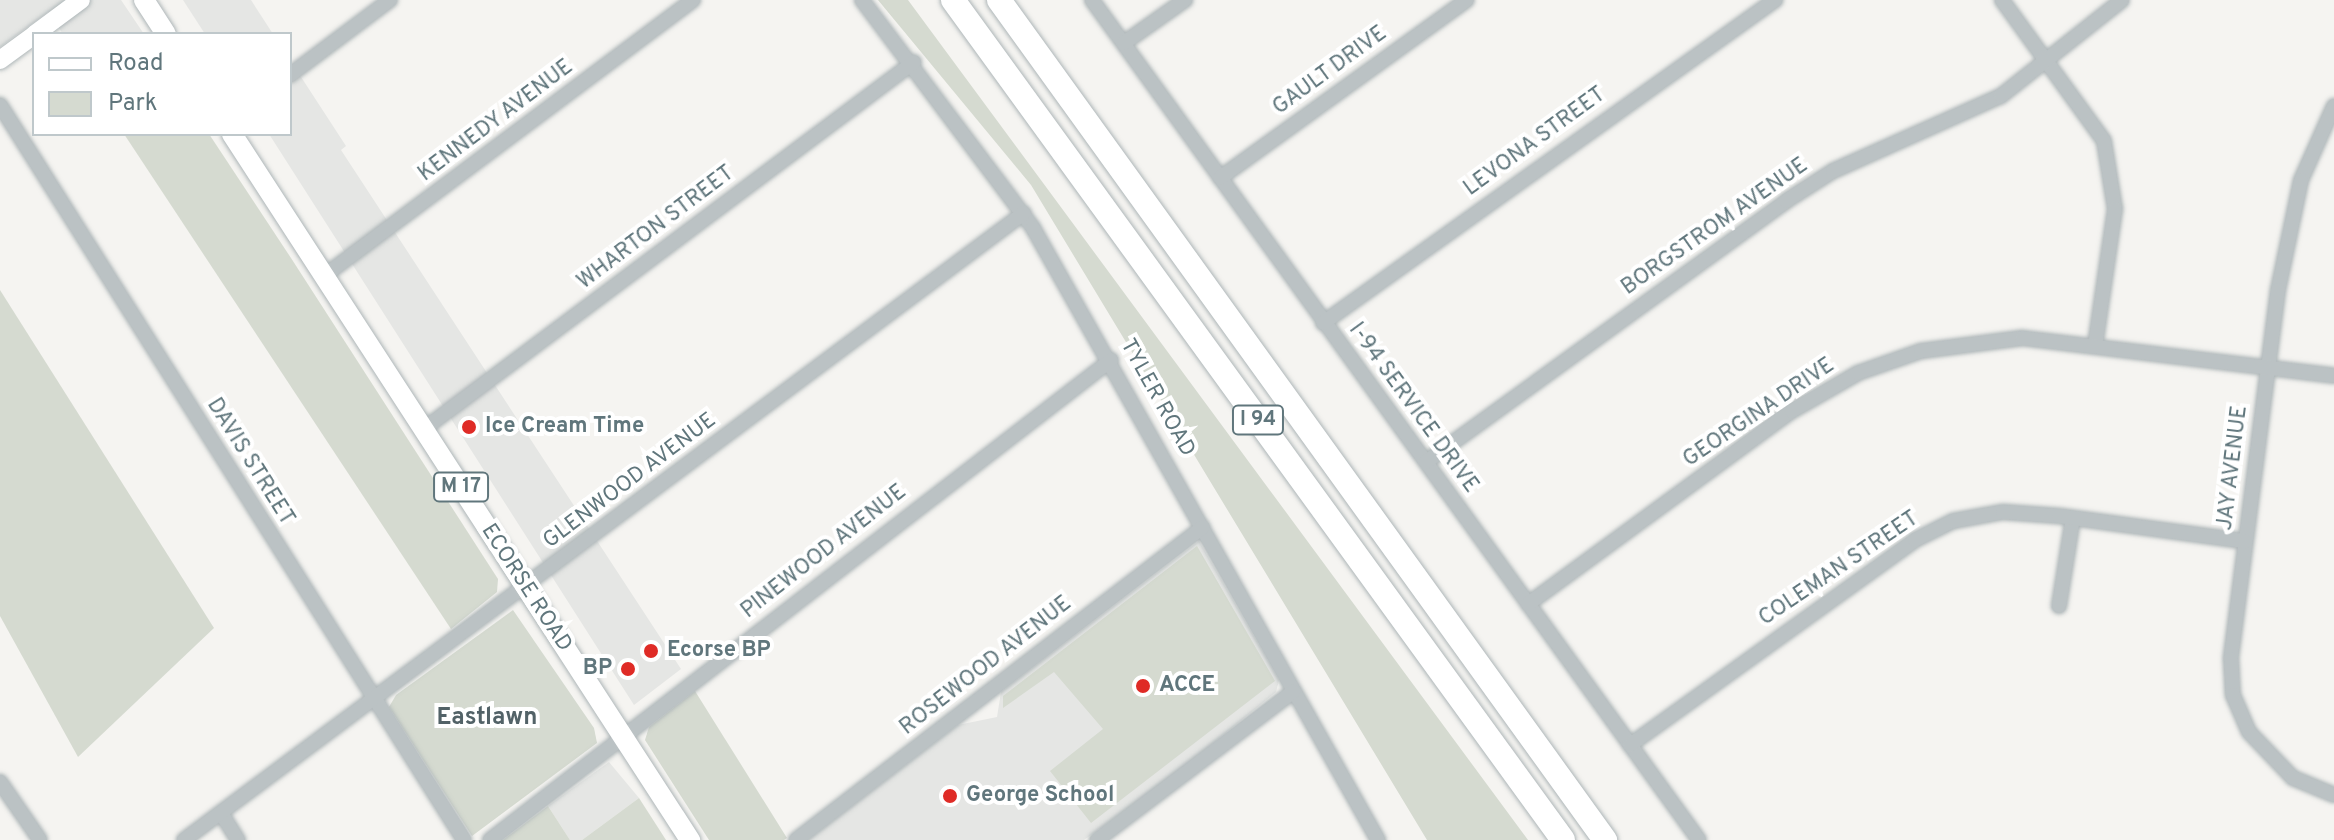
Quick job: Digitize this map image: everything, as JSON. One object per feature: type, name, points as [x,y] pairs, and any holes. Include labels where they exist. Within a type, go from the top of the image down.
[{"type":"highway","name":"I 94","points":[[953,0],[1563,840]]},
{"type":"highway","name":"I 94","points":[[999,0],[1605,840]]},
{"type":"main road","points":[[144,0],[165,32]]},
{"type":"main road","name":"ECORSE ROAD","points":[[233,136],[690,840]]},
{"type":"street","points":[[38,32],[81,0]]},
{"type":"street","points":[[292,74],[390,0]]},
{"type":"street","name":"KENNEDY AVENUE","points":[[324,276],[693,0]]},
{"type":"street","name":"TYLER ROAD","points":[[862,0],[914,62],[1024,213],[1111,360],[1378,840]]},
{"type":"street","name":"I-94 SERVICE DRIVE","points":[[1092,0],[1699,840]]},
{"type":"street","points":[[1124,43],[1185,0]]},
{"type":"street","name":"GAULT DRIVE","points":[[1220,178],[1467,0]]},
{"type":"street","name":"LEVONA STREET","points":[[1323,323],[1775,0]]},
{"type":"street","points":[[2002,0],[2091,116],[2112,173],[2115,209],[2095,346]]},
{"type":"street","name":"BORGSTROM AVENUE","points":[[1426,462],[1786,201],[1833,171],[1959,120],[2050,62],[2122,0]]},
{"type":"street","points":[[0,60],[32,36]]},
{"type":"street","name":"WHARTON STREET","points":[[424,429],[914,62]]},
{"type":"street","name":"DAVIS STREET","points":[[0,105],[464,840]]},
{"type":"street","name":"JAY AVENUE","points":[[2334,106],[2301,180],[2268,368],[2245,541],[2233,695],[2271,761],[2334,795]]},
{"type":"street","name":"GLENWOOD AVENUE","points":[[184,840],[1024,213]]},
{"type":"street","name":"GEORGINA DRIVE","points":[[1528,604],[1792,411],[1858,373],[1953,344],[2022,338],[2334,376]]},
{"type":"street","name":"PINEWOOD AVENUE","points":[[490,840],[1111,360]]},
{"type":"street","name":"COLEMAN STREET","points":[[1630,745],[1915,540],[1953,521],[2003,512],[2245,541]]},
{"type":"street","points":[[2059,606],[2073,518]]},
{"type":"street","name":"ROSEWOOD AVENUE","points":[[796,840],[1203,527]]},
{"type":"street","points":[[1097,840],[1293,692]]},
{"type":"street","points":[[0,782],[40,840]]},
{"type":"street","points":[[221,813],[238,840]]},
{"type":"shaded area","points":[[0,0],[121,0],[143,32],[62,32],[48,12],[0,47]]},
{"type":"shaded area","points":[[183,0],[251,0],[272,32],[204,32]]},
{"type":"shaded area","points":[[292,63],[346,146],[341,150],[681,669],[634,705],[270,136],[292,136]]},
{"type":"shaded area","name":"ACCE","points":[[1199,541],[1279,680],[1276,692],[1176,773],[1084,840],[808,840],[958,725],[997,717],[1001,692]]},
{"type":"shaded area","points":[[609,762],[639,798],[582,840],[570,840],[548,806]]},
{"type":"green space","points":[[878,0],[908,0],[1528,840],[1427,840],[1031,185]]},
{"type":"green space","points":[[125,136],[210,136],[291,258],[498,579],[497,592],[451,629]]},
{"type":"green space","points":[[0,290],[214,628],[78,757],[0,616]]},
{"type":"green space","points":[[1197,546],[1275,681],[1091,823],[1050,771],[1103,729],[1054,672],[1003,708],[1003,696]]},
{"type":"green space","points":[[513,610],[594,728],[597,743],[472,836],[389,707],[396,695]]},
{"type":"green space","points":[[695,691],[787,838],[784,840],[709,840],[645,740],[649,727]]},
{"type":"green space","points":[[639,798],[666,840],[582,840]]},
{"type":"green space","points":[[548,806],[570,840],[503,840]]},
{"type":"place","name":"Ice Cream Time","points":[[469,427]]},
{"type":"place","name":"Ecorse BP","points":[[651,651]]},
{"type":"place","name":"BP","points":[[628,669]]},
{"type":"place","name":"ACCE","points":[[1143,686]]},
{"type":"place","name":"George School","points":[[950,796]]},
{"type":"district","name":"Eastlawn","points":[[487,719]]}]
